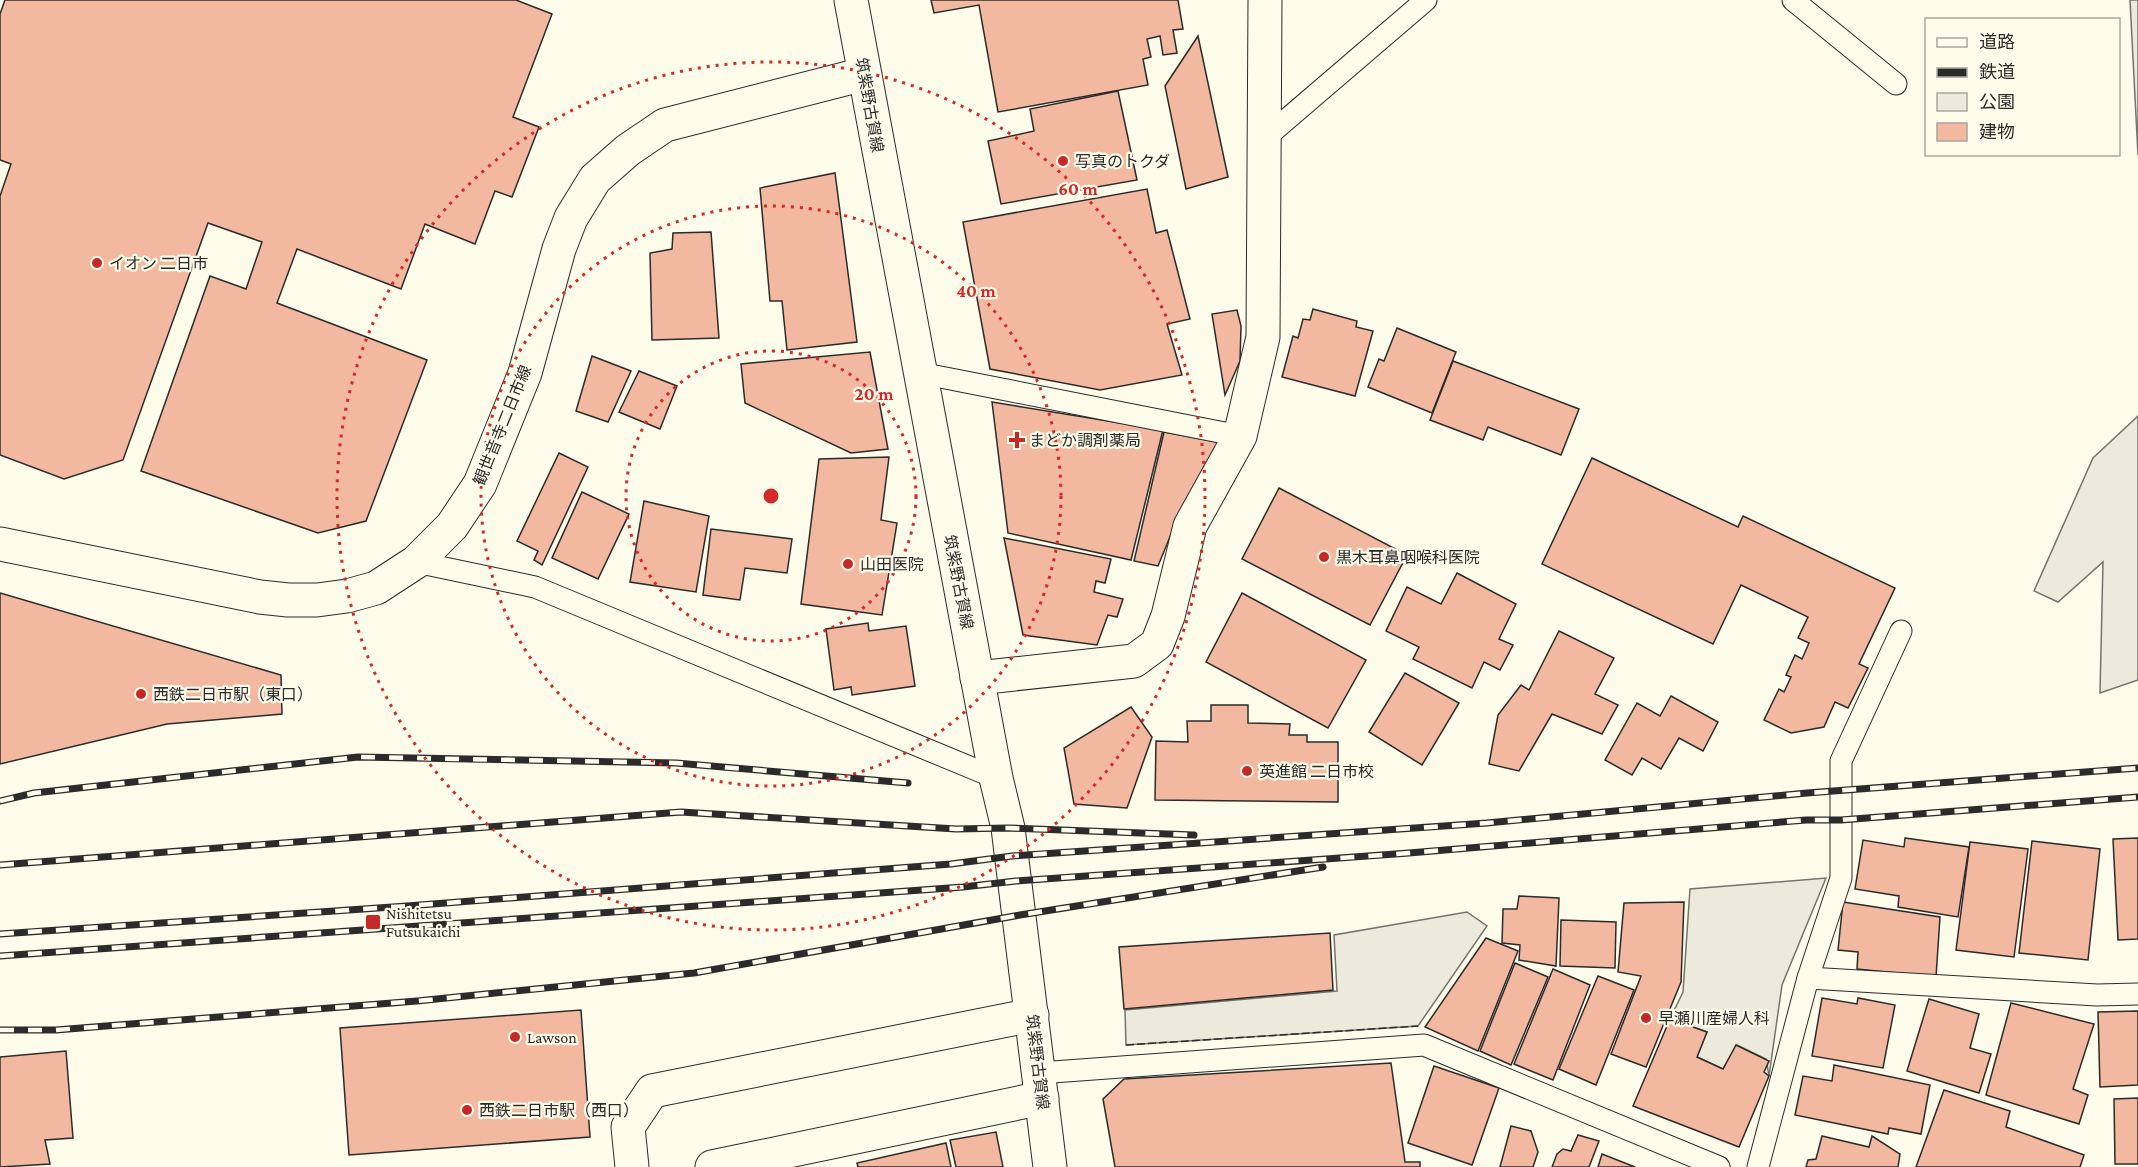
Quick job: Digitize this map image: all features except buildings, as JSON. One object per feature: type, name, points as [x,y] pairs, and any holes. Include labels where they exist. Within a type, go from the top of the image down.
[{"type":"main road","name":"筑紫野古賀線","points":[[851,0],[977,678],[1008,828],[1050,1167]]},
{"type":"main road","points":[[977,678],[1134,662],[1156,644],[1168,616],[1190,526],[1240,435],[1263,337],[1265,0]]},
{"type":"main road","name":"観世音寺二日市線","points":[[0,544],[260,597],[317,600],[348,596],[376,588],[416,562],[452,526],[480,484],[525,373],[559,249],[571,218],[595,179],[628,150],[665,125],[864,74]]},
{"type":"main road","points":[[632,1167],[628,1127],[652,1091],[1032,1015]]},
{"type":"main road","points":[[712,1167],[1040,1085]]},
{"type":"lane","points":[[1265,138],[1426,0]]},
{"type":"lane","points":[[1793,0],[1896,84]]},
{"type":"lane","points":[[920,373],[1240,435]]},
{"type":"lane","points":[[416,562],[535,587],[996,778]]},
{"type":"lane","points":[[1758,1167],[1808,978],[1841,878],[1841,761],[1901,631]]},
{"type":"lane","points":[[1808,978],[2097,995],[2138,994]]},
{"type":"lane","points":[[1040,1085],[1424,1045],[1719,1167]]},
{"type":"green space","points":[[2130,0],[2138,0],[2138,155]]},
{"type":"green space","points":[[2138,416],[2138,680],[2100,693],[2103,562],[2058,602],[2034,591],[2093,458]]},
{"type":"shaded area","points":[[1826,878],[1782,985],[1769,1076],[1766,1059],[1737,1045],[1723,1069],[1697,1057],[1707,1032],[1670,1019],[1683,992],[1690,889]]},
{"type":"shaded area","points":[[1467,912],[1487,926],[1418,1026],[1126,1045],[1125,1010],[1337,991],[1334,935]]},
{"type":"railway","points":[[0,801],[34,793],[358,757],[676,763],[908,783]]},
{"type":"railway","points":[[0,934],[407,906],[951,864],[1012,856],[1487,823],[1807,793],[2138,768]]},
{"type":"railway","points":[[0,956],[963,887],[1806,820],[1841,820],[2138,797]]},
{"type":"railway","points":[[0,865],[681,812],[956,829],[1008,828],[1194,835]]},
{"type":"railway","points":[[0,1030],[56,1030],[417,1001],[694,973],[1020,915],[1323,867]]},
{"type":"fence","points":[[1126,1045],[1418,1026]]},
{"type":"place","name":"写真のトクダ","points":[[1063,161]]},
{"type":"place","name":"イオン 二日市","points":[[97,263]]},
{"type":"place","name":"まどか調剤薬局","points":[[1017,440]]},
{"type":"place","name":"黒木耳鼻咽喉科医院","points":[[1324,557]]},
{"type":"place","name":"山田医院","points":[[848,564]]},
{"type":"place","name":"西鉄二日市駅（東口）","points":[[141,694]]},
{"type":"place","name":"英進館 二日市校","points":[[1247,771]]},
{"type":"place","name":"Nishitetsu Futsukaichi","points":[[373,922]]},
{"type":"place","name":"早瀬川産婦人科","points":[[1646,1018]]},
{"type":"place","name":"Lawson","points":[[515,1037]]},
{"type":"place","name":"西鉄二日市駅（西口）","points":[[467,1110]]}]
